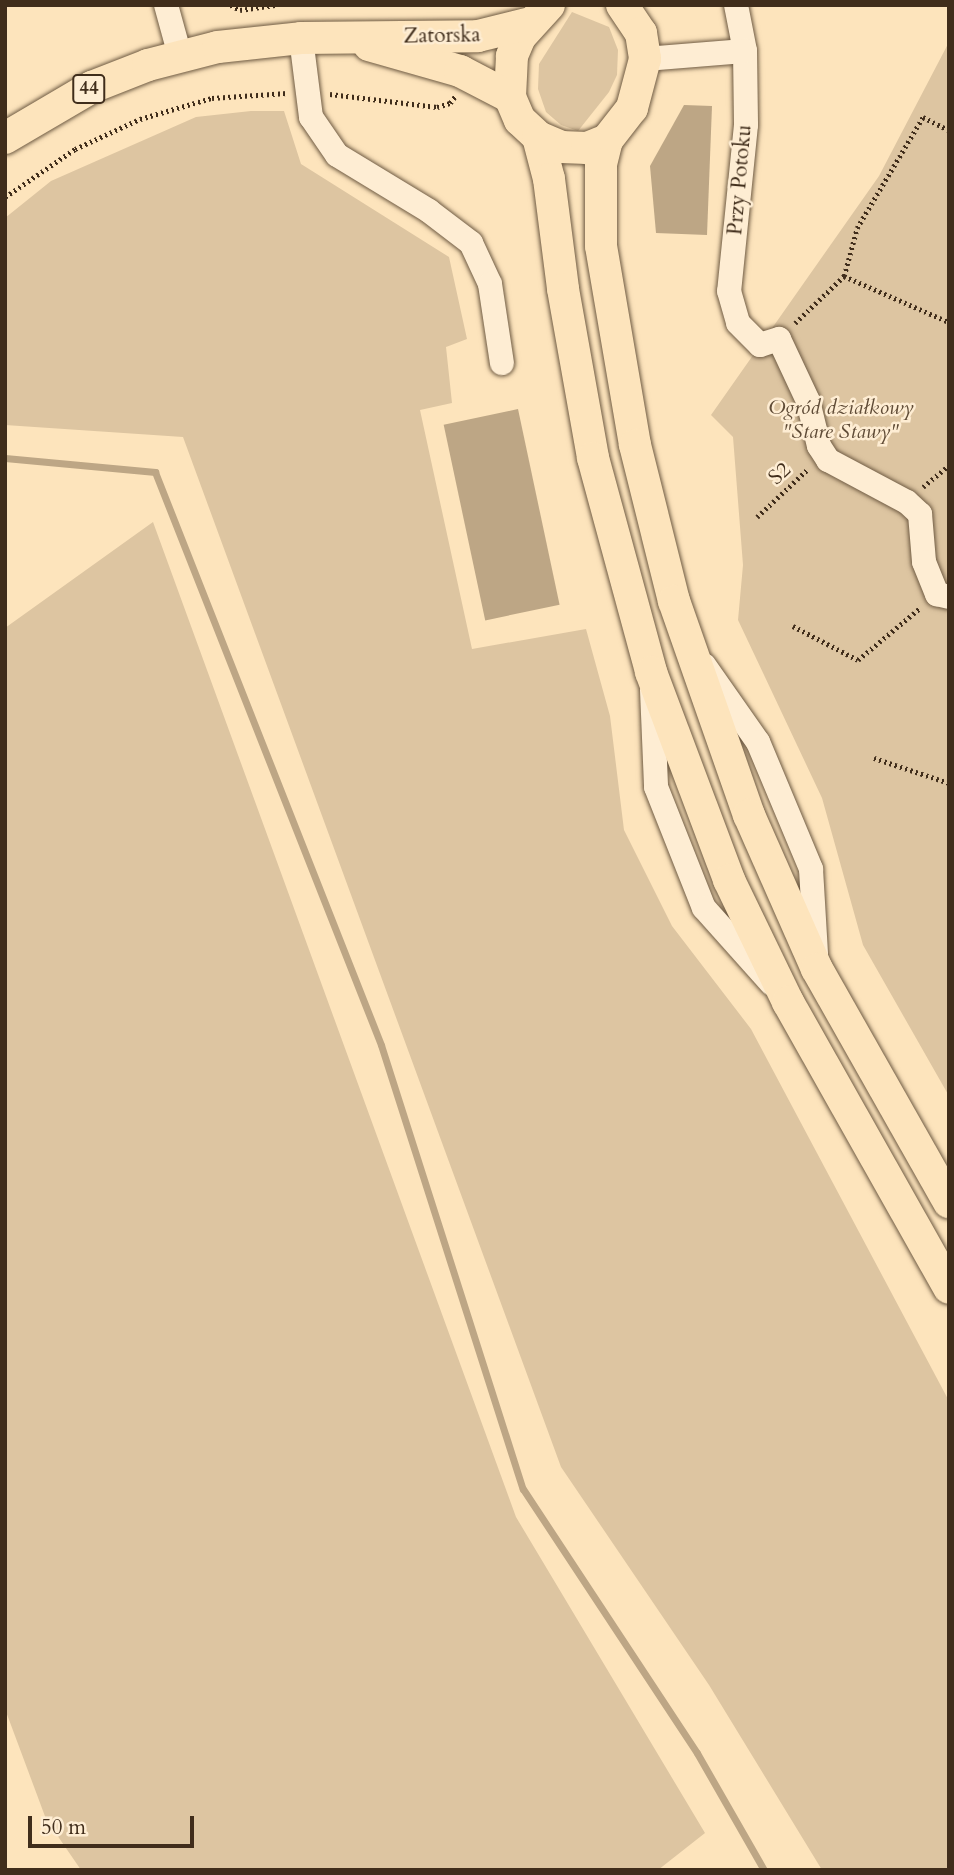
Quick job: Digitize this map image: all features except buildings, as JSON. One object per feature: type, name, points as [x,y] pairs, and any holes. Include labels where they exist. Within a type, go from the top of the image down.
[{"type":"main road","points":[[622,5],[641,33],[645,59],[632,108],[607,140],[599,194],[605,279],[635,445],[690,646],[749,815],[817,969],[949,1202]]},
{"type":"main road","name":"Zatorska","points":[[5,138],[92,87],[180,56],[301,38],[493,35],[540,14]]},
{"type":"main road","name":"44","points":[[510,97],[512,56],[540,14]]},
{"type":"main road","name":"Zatorska","points":[[352,39],[460,71],[510,97]]},
{"type":"main road","points":[[510,97],[520,120],[538,138],[561,147],[587,148],[607,140]]},
{"type":"main road","points":[[538,138],[549,178],[593,458],[651,672],[729,880],[788,1002],[949,1288]]},
{"type":"street","points":[[166,5],[180,56]]},
{"type":"street","name":"Przy Potoku","points":[[736,5],[745,51],[746,125],[729,291],[738,323],[770,342],[808,401],[824,454]]},
{"type":"street","points":[[301,38],[305,92],[311,117],[337,155],[429,211],[471,243],[489,284],[502,363]]},
{"type":"street","points":[[645,59],[745,51]]},
{"type":"street","points":[[824,454],[907,502],[920,514],[925,562],[943,596]]},
{"type":"path","points":[[231,5],[240,10],[277,5]]},
{"type":"path","points":[[5,197],[75,149],[140,119],[212,98],[305,92],[444,106],[456,96],[460,71]]},
{"type":"path","points":[[770,342],[844,276],[858,228],[923,117],[949,130]]},
{"type":"path","points":[[844,276],[949,322]]},
{"type":"path","name":"S2","points":[[757,517],[824,454]]},
{"type":"path","points":[[907,502],[949,465]]},
{"type":"path","points":[[793,626],[858,660],[943,596]]},
{"type":"path","points":[[874,758],[949,783]]},
{"type":"green space","points":[[572,12],[609,27],[618,50],[617,75],[609,92],[578,131],[561,125],[546,112],[538,89],[539,64]]},
{"type":"green space","name":"Ogród działkowy \"Stare Stawy\"","points":[[949,42],[949,1096],[863,945],[822,798],[738,620],[743,565],[733,437],[711,415],[879,176]]},
{"type":"green space","points":[[251,111],[284,111],[301,164],[449,257],[467,339],[446,347],[452,403],[420,410],[472,649],[586,629],[610,716],[624,830],[672,926],[751,1029],[949,1401],[949,1870],[822,1870],[709,1685],[561,1467],[183,437],[5,425],[5,218],[51,181],[196,117]]},
{"type":"green space","points":[[153,522],[516,1517],[705,1833],[658,1870],[81,1870],[46,1819],[5,1709],[5,628]]},
{"type":"shaded area","points":[[684,105],[712,106],[707,235],[656,233],[650,166]]},
{"type":"shaded area","points":[[518,409],[560,605],[485,620],[444,425]]},
{"type":"waterway","points":[[5,458],[155,472],[381,1045],[523,1489],[697,1753],[764,1870]]}]
